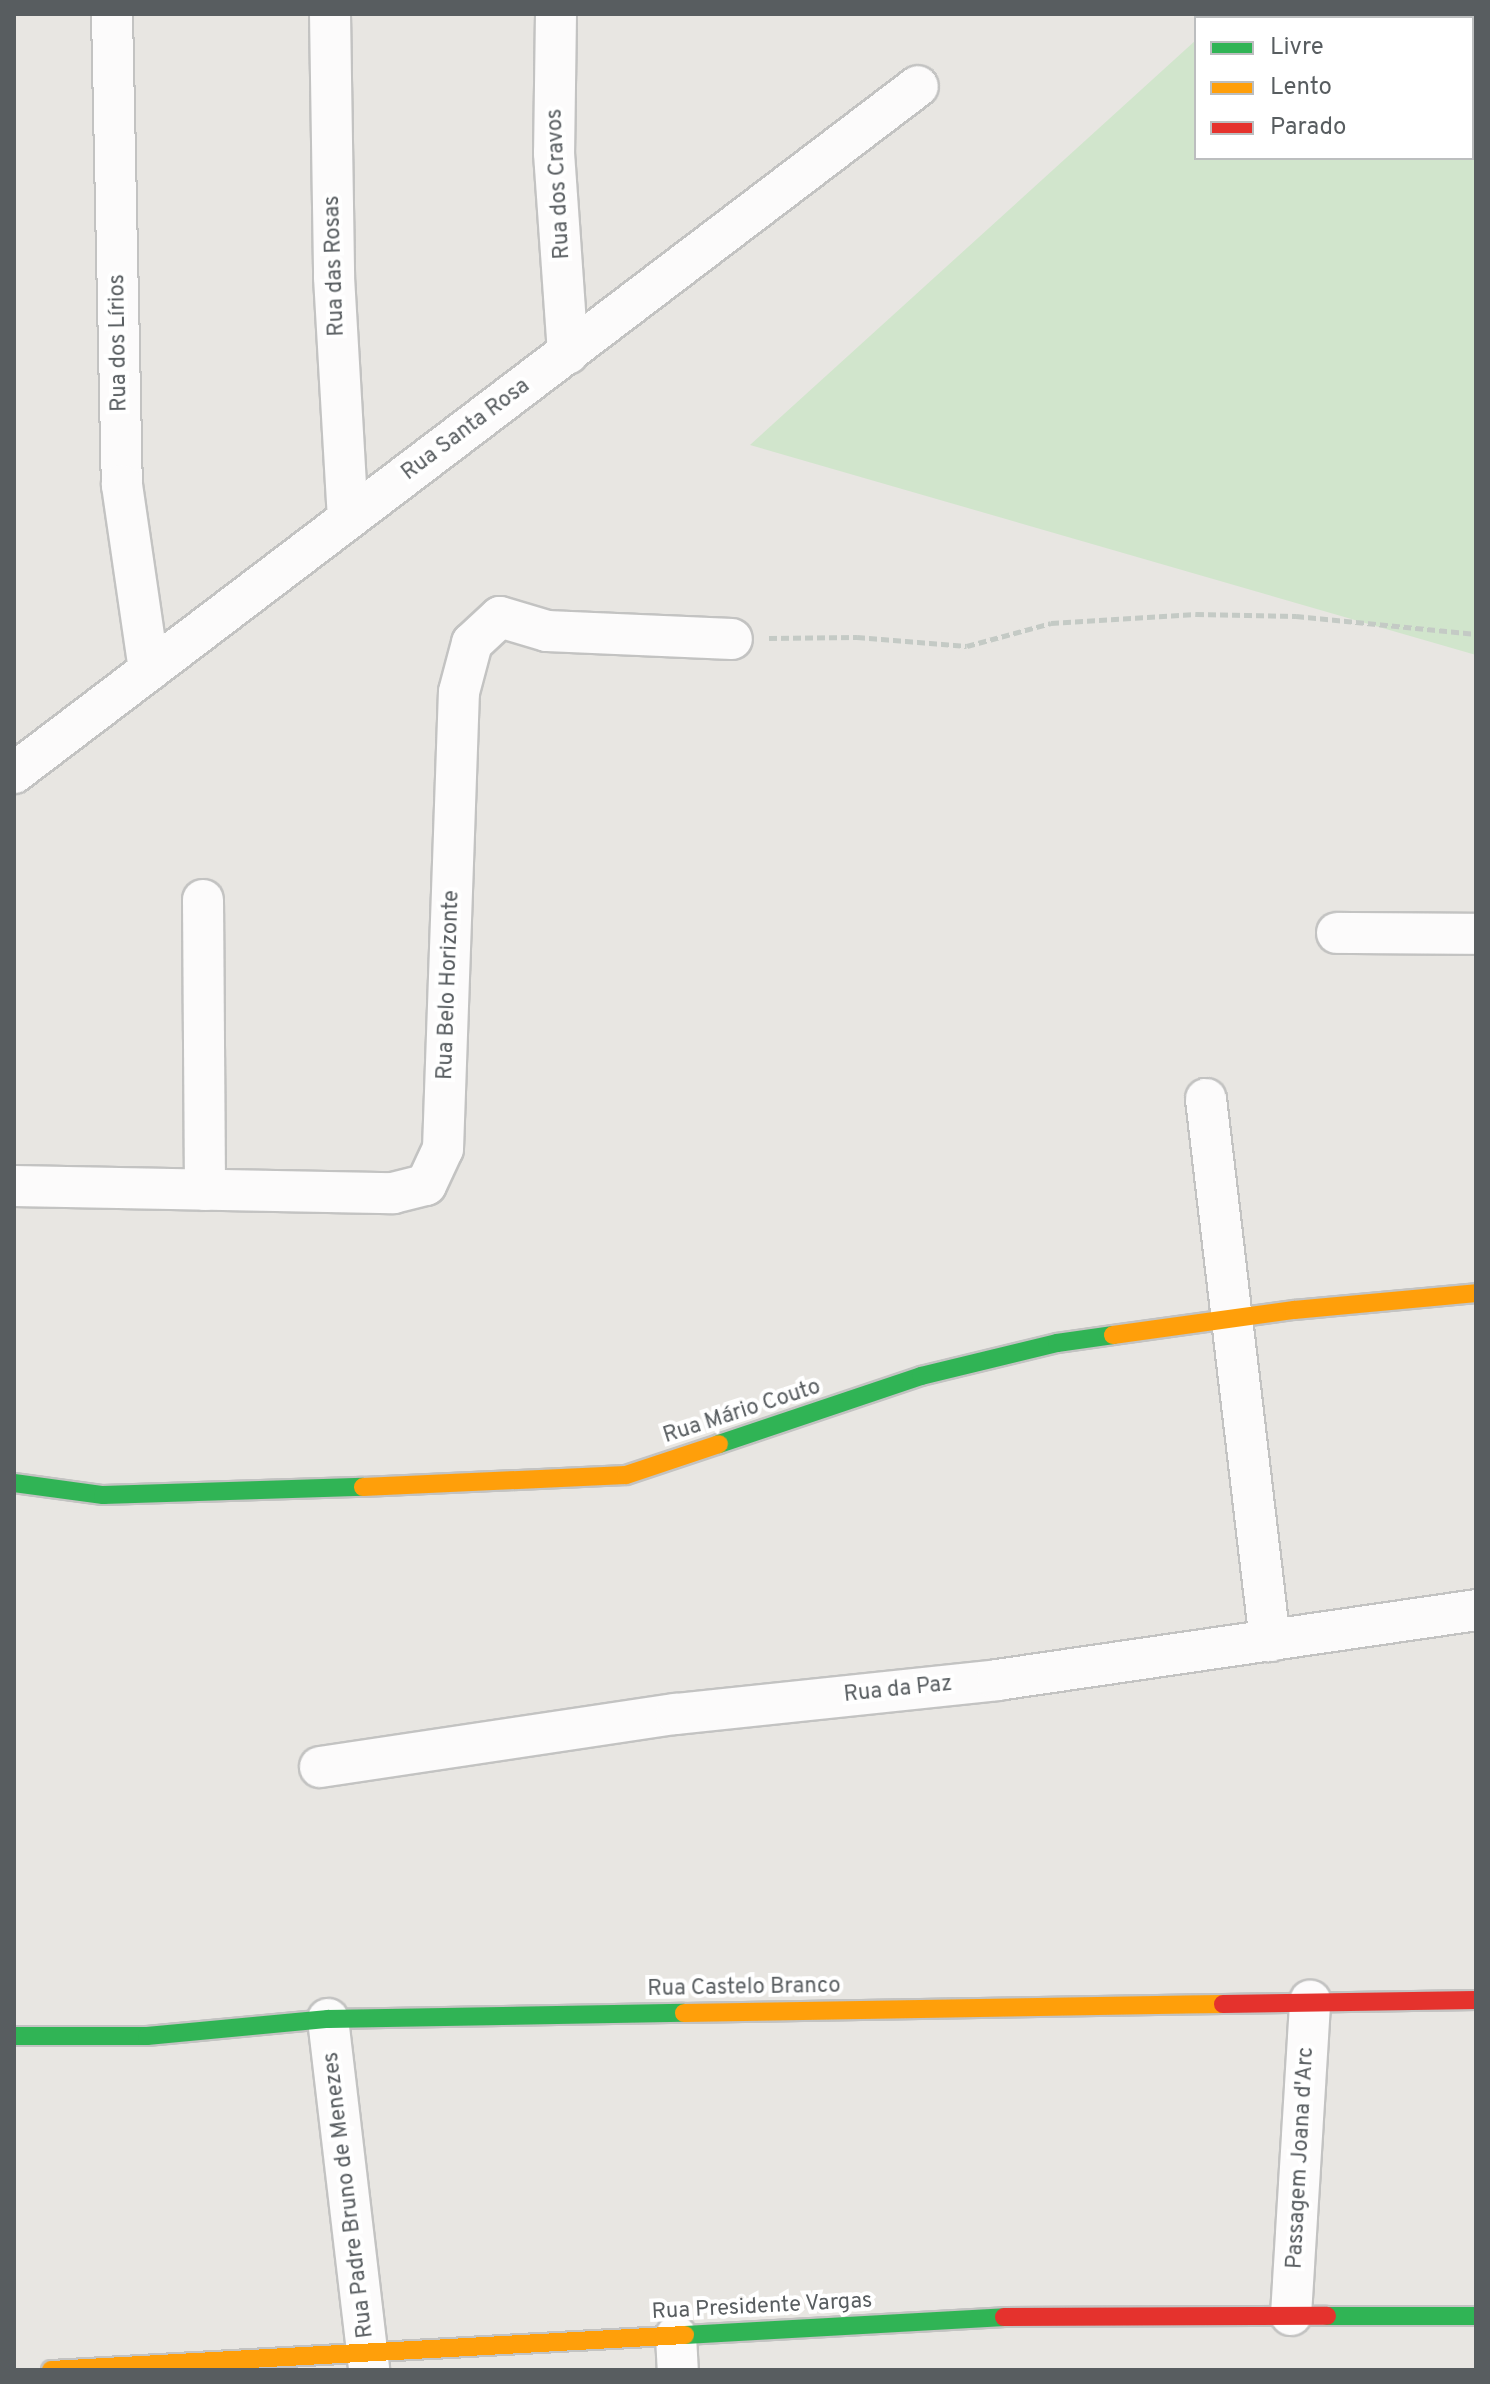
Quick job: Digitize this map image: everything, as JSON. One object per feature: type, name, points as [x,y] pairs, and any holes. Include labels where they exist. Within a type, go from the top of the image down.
[{"type":"street","name":"Rua dos Lírios","points":[[112,14],[122,485],[149,670]]},
{"type":"street","name":"Rua das Rosas","points":[[330,14],[334,277],[348,517]]},
{"type":"street","name":"Rua dos Cravos","points":[[556,14],[554,153],[568,354]]},
{"type":"street","name":"Rua Santa Rosa","points":[[14,773],[918,86]]},
{"type":"street","name":"Rua Belo Horizonte","points":[[14,1186],[393,1193],[426,1185],[443,1149],[459,692],[472,643],[500,617],[547,631],[732,639]]},
{"type":"street","points":[[203,900],[205,1190]]},
{"type":"street","points":[[1337,933],[1476,934]]},
{"type":"street","points":[[1206,1099],[1235,1318],[1270,1641]]},
{"type":"street","name":"Rua Mário Couto","points":[[14,1483],[103,1495],[175,1495],[626,1475],[921,1376],[1057,1343],[1235,1318],[1476,1293]]},
{"type":"street","name":"Rua da Paz","points":[[320,1767],[676,1714],[997,1680],[1476,1610]]},
{"type":"street","name":"Rua Castelo Branco","points":[[14,2036],[147,2036],[328,2019],[1476,2000]]},
{"type":"street","name":"Passagem Joana d'Arc","points":[[1291,2315],[1310,2001]]},
{"type":"street","name":"Rua Padre Bruno de Menezes","points":[[328,2019],[369,2362]]},
{"type":"street","name":"Rua Presidente Vargas","points":[[51,2370],[677,2353],[1010,2317],[1476,2316]]},
{"type":"path","points":[[732,639],[857,637],[967,646],[1051,623],[1196,614],[1296,616],[1476,634]]},
{"type":"green space","points":[[1217,14],[1476,14],[1476,655],[750,445],[1194,42],[1194,160],[1474,160],[1474,16]]},
{"type":"traffic: fast","points":[[719,1444],[921,1376],[1057,1343],[1113,1335]]},
{"type":"traffic: fast","points":[[14,1483],[103,1495],[363,1487]]},
{"type":"traffic: fast","points":[[14,2036],[147,2036],[328,2019],[684,2013]]},
{"type":"traffic: fast","points":[[1327,2316],[1476,2316]]},
{"type":"traffic: fast","points":[[685,2335],[1004,2317]]},
{"type":"traffic: slow","points":[[1113,1335],[1294,1310],[1476,1293]]},
{"type":"traffic: slow","points":[[363,1487],[626,1475],[719,1444]]},
{"type":"traffic: slow","points":[[684,2013],[1223,2004]]},
{"type":"traffic: slow","points":[[51,2370],[685,2335]]},
{"type":"traffic: jam","points":[[1223,2004],[1476,2000]]},
{"type":"traffic: jam","points":[[1004,2317],[1327,2316]]}]
